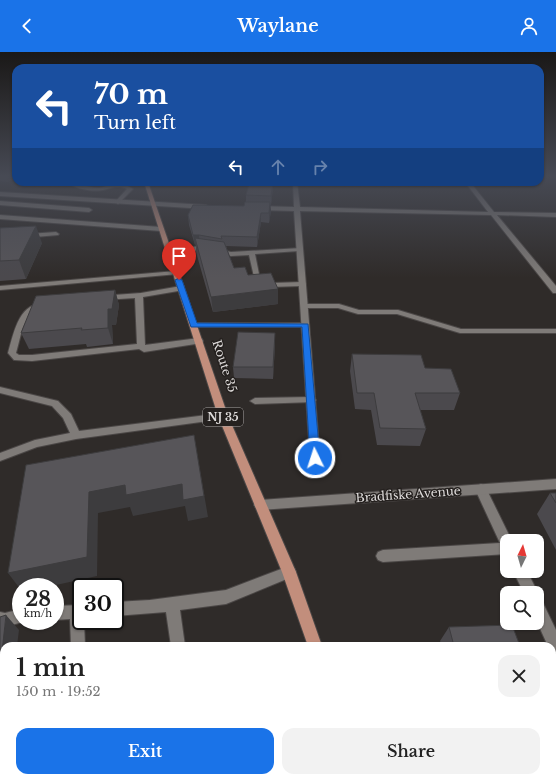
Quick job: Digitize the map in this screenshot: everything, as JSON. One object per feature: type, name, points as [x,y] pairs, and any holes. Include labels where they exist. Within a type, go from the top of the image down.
[{"type":"main road","name":"Route 35","points":[[155,210],[223,416],[289,572],[314,642]]},
{"type":"street","points":[[296,210],[315,458]]},
{"type":"street","points":[[349,210],[556,215]]},
{"type":"street","points":[[491,210],[556,291]]},
{"type":"street","points":[[0,217],[161,229]]},
{"type":"street","points":[[0,238],[56,234]]},
{"type":"street","points":[[169,252],[200,248],[231,254],[300,249]]},
{"type":"street","points":[[252,253],[257,280],[270,285],[302,284]]},
{"type":"street","points":[[0,288],[176,273]]},
{"type":"street","points":[[95,299],[141,295],[181,288]]},
{"type":"street","points":[[141,295],[139,297],[141,346]]},
{"type":"street","points":[[50,304],[31,310],[23,316],[12,353],[17,358],[32,358],[141,346],[144,348],[199,341]]},
{"type":"street","points":[[304,306],[339,306],[358,312],[398,312],[460,331],[556,331]]},
{"type":"street","points":[[194,325],[305,325]]},
{"type":"street","points":[[0,390],[55,403],[67,416],[76,435]]},
{"type":"street","points":[[255,401],[311,400]]},
{"type":"street","points":[[0,457],[35,444],[76,435],[223,416]]},
{"type":"street","name":"Bradfiske Avenue","points":[[260,505],[556,484]]},
{"type":"street","points":[[481,489],[503,534]]},
{"type":"street","points":[[383,556],[500,548]]},
{"type":"street","points":[[124,608],[172,605],[226,597],[289,572]]},
{"type":"street","points":[[172,605],[177,642]]},
{"type":"street","points":[[0,619],[5,620],[12,618]]},
{"type":"street","points":[[544,621],[554,642]]},
{"type":"street","points":[[78,630],[78,642]]},
{"type":"building","points":[[190,210],[269,210],[269,213],[261,213],[257,237],[221,236],[222,239],[193,235],[188,215]]},
{"type":"building","points":[[36,226],[19,260],[0,261],[0,228]]},
{"type":"building","points":[[195,238],[224,242],[234,268],[245,267],[248,275],[271,273],[278,289],[211,297]]},
{"type":"building","points":[[115,290],[112,309],[108,309],[108,328],[81,330],[82,328],[21,333],[36,296]]},
{"type":"building","points":[[238,332],[275,333],[273,367],[233,367]]},
{"type":"building","points":[[352,354],[421,355],[425,368],[451,369],[460,393],[415,393],[426,429],[380,428],[374,393],[357,393]]},
{"type":"building","points":[[194,435],[204,496],[183,500],[182,484],[126,495],[125,485],[89,492],[87,557],[8,573],[26,465]]},
{"type":"building","points":[[550,493],[556,493],[556,503]]},
{"type":"building","points":[[6,615],[3,642],[0,642],[0,617]]},
{"type":"building","points":[[500,625],[500,630],[514,630],[518,642],[453,642],[449,627]]},
{"type":"route","points":[[179,280],[194,325],[305,325],[315,458]]}]
